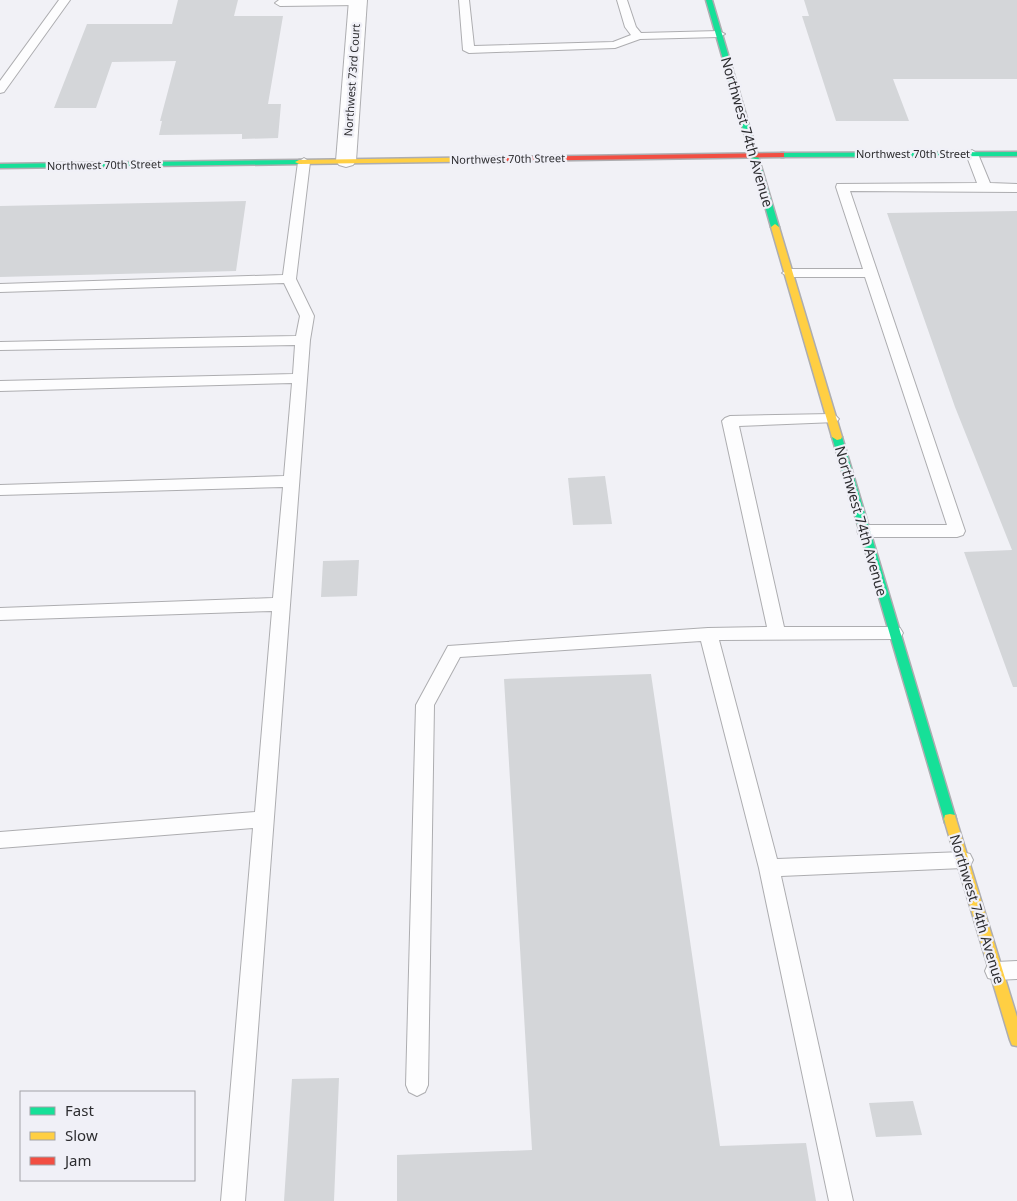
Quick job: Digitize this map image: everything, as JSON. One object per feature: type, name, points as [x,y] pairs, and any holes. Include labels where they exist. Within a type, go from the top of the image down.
[{"type":"street","name":"Northwest 74th Avenue","points":[[709,0],[894,633],[963,860],[1006,970],[1017,1040]]},
{"type":"street","name":"Northwest 73rd Court","points":[[346,161],[358,1]]},
{"type":"street","name":"Northwest 70th Street","points":[[0,166],[754,155],[1017,154]]},
{"type":"lane","points":[[0,89],[65,0]]},
{"type":"lane","points":[[464,0],[468,50],[615,45],[638,36],[719,34]]},
{"type":"lane","points":[[622,0],[631,27],[638,36]]},
{"type":"lane","points":[[280,3],[358,1]]},
{"type":"lane","points":[[972,154],[985,187]]},
{"type":"lane","points":[[233,1201],[303,340],[307,316],[289,279],[304,162]]},
{"type":"lane","points":[[864,531],[957,531],[842,187],[1017,188]]},
{"type":"lane","points":[[789,273],[871,273]]},
{"type":"lane","points":[[0,288],[289,279]]},
{"type":"lane","points":[[0,346],[303,340]]},
{"type":"lane","points":[[0,386],[300,378]]},
{"type":"lane","points":[[777,634],[730,421],[831,419]]},
{"type":"lane","points":[[0,490],[292,482]]},
{"type":"lane","points":[[0,614],[282,604]]},
{"type":"lane","points":[[416,1086],[425,706],[454,652],[708,634],[894,633]]},
{"type":"lane","points":[[708,634],[770,868],[841,1201]]},
{"type":"lane","points":[[0,840],[265,819]]},
{"type":"lane","points":[[770,868],[963,860]]},
{"type":"building","points":[[178,0],[238,0],[234,16],[283,16],[268,104],[281,104],[278,138],[242,139],[242,134],[159,135],[162,121],[160,121],[176,61],[112,62],[96,108],[54,108],[87,24],[172,24]]},
{"type":"building","points":[[804,0],[1017,0],[1017,79],[893,79],[909,121],[836,121],[802,16],[809,16]]},
{"type":"building","points":[[246,201],[236,271],[0,277],[0,206]]},
{"type":"building","points":[[1017,211],[1017,687],[1013,687],[964,552],[1012,550],[955,407],[887,213]]},
{"type":"building","points":[[605,476],[612,524],[573,525],[568,478]]},
{"type":"building","points":[[359,560],[357,596],[321,597],[323,561]]},
{"type":"building","points":[[651,674],[720,1146],[806,1143],[816,1201],[397,1201],[397,1155],[532,1150],[504,679]]},
{"type":"building","points":[[339,1078],[334,1201],[284,1201],[292,1079]]},
{"type":"building","points":[[913,1101],[922,1135],[876,1137],[869,1103]]},
{"type":"traffic: fast","points":[[709,0],[775,227]]},
{"type":"traffic: fast","points":[[781,155],[1017,154]]},
{"type":"traffic: fast","points":[[0,166],[299,162]]},
{"type":"traffic: fast","points":[[837,437],[950,819]]},
{"type":"traffic: slow","points":[[299,162],[504,159]]},
{"type":"traffic: slow","points":[[775,227],[837,437]]},
{"type":"traffic: slow","points":[[950,819],[1017,1040]]},
{"type":"traffic: jam","points":[[504,159],[781,155]]}]
